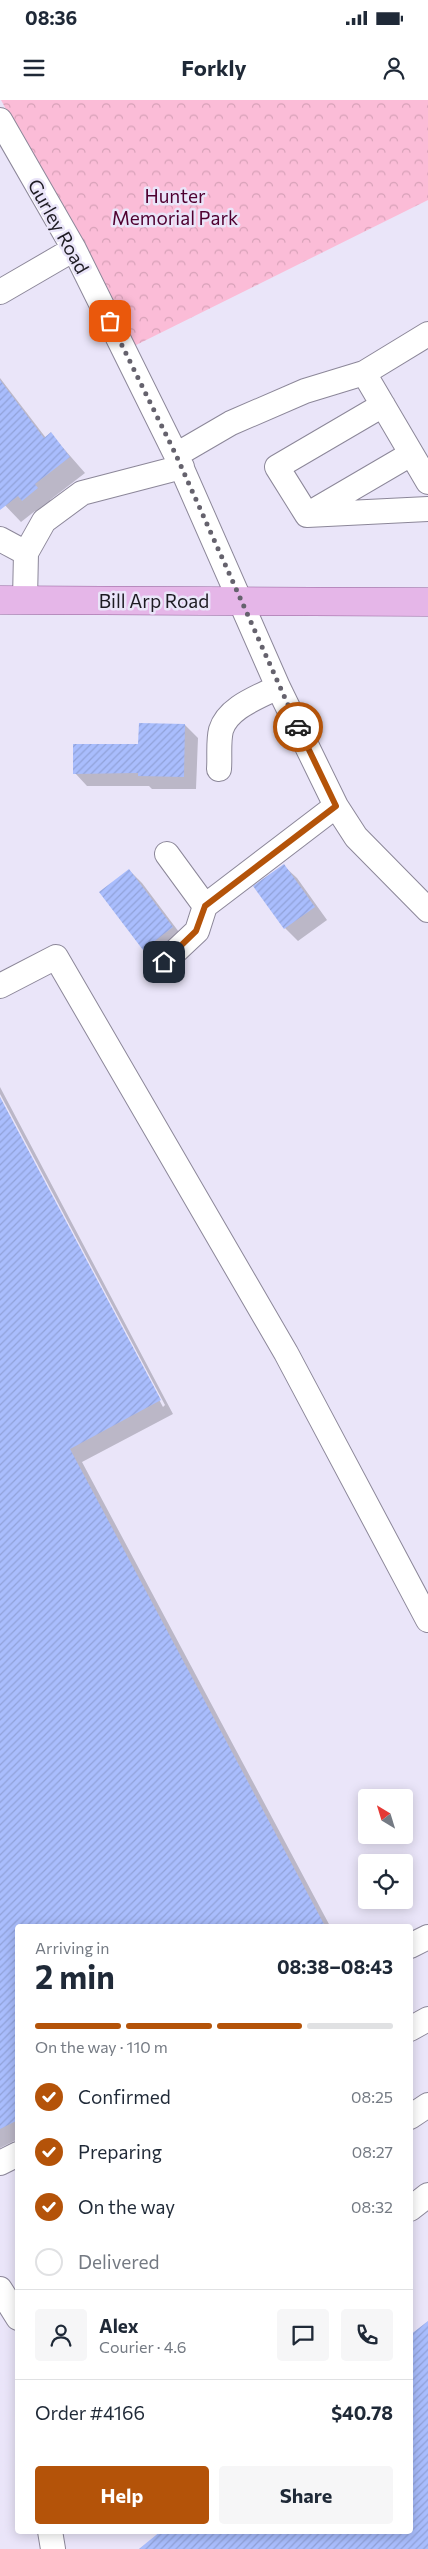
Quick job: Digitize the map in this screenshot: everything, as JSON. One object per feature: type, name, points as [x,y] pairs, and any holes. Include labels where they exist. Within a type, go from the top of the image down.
[{"type":"main road","name":"Bill Arp Road","points":[[12,599],[428,602]]},
{"type":"street","name":"Gurley Road","points":[[0,120],[74,250],[179,461],[278,687],[336,806],[356,837],[428,910]]},
{"type":"street","points":[[0,292],[74,250]]},
{"type":"street","points":[[12,599],[26,553],[44,521],[82,493],[179,461],[231,423],[305,391],[364,373],[428,334]]},
{"type":"street","points":[[364,373],[428,482]]},
{"type":"street","points":[[307,515],[277,467],[383,405]]},
{"type":"street","points":[[307,515],[411,454]]},
{"type":"street","points":[[307,515],[428,509]]},
{"type":"street","points":[[0,539],[26,553]]},
{"type":"street","points":[[219,769],[221,730],[230,716],[238,708],[278,687]]},
{"type":"street","points":[[164,962],[196,931],[205,906],[336,806]]},
{"type":"street","points":[[167,854],[205,906]]},
{"type":"street","points":[[0,986],[56,958],[286,1352],[428,1620]]},
{"type":"street","points":[[413,1944],[428,1936]]},
{"type":"street","points":[[413,2027],[428,2019]]},
{"type":"street","points":[[413,2115],[428,2105]]},
{"type":"street","points":[[0,2163],[15,2156]]},
{"type":"street","points":[[413,2207],[428,2195]]},
{"type":"street","points":[[0,2289],[13,2319]]},
{"type":"street","points":[[50,2534],[53,2549]]},
{"type":"green space","name":"Hunter Memorial Park","points":[[1,100],[428,100],[428,200],[124,351],[54,199]]},
{"type":"building","points":[[0,380],[44,438],[51,432],[70,457],[35,484],[38,488],[22,501],[18,496],[0,510]]},
{"type":"building","points":[[139,723],[185,724],[184,777],[138,776],[138,773],[73,774],[73,744],[138,744]]},
{"type":"building","points":[[284,864],[315,907],[284,929],[253,886]]},
{"type":"building","points":[[129,869],[173,927],[143,950],[99,892]]},
{"type":"building","points":[[0,1097],[161,1400],[70,1449],[324,1924],[15,1924],[15,2122],[0,2129]]},
{"type":"building","points":[[428,2321],[428,2549],[139,2549],[157,2534],[413,2534],[413,2333]]},
{"type":"way so far","points":[[110,321],[176,455],[278,687],[298,727]]},
{"type":"route","points":[[164,962],[196,931],[205,906],[336,806],[298,727]]}]
